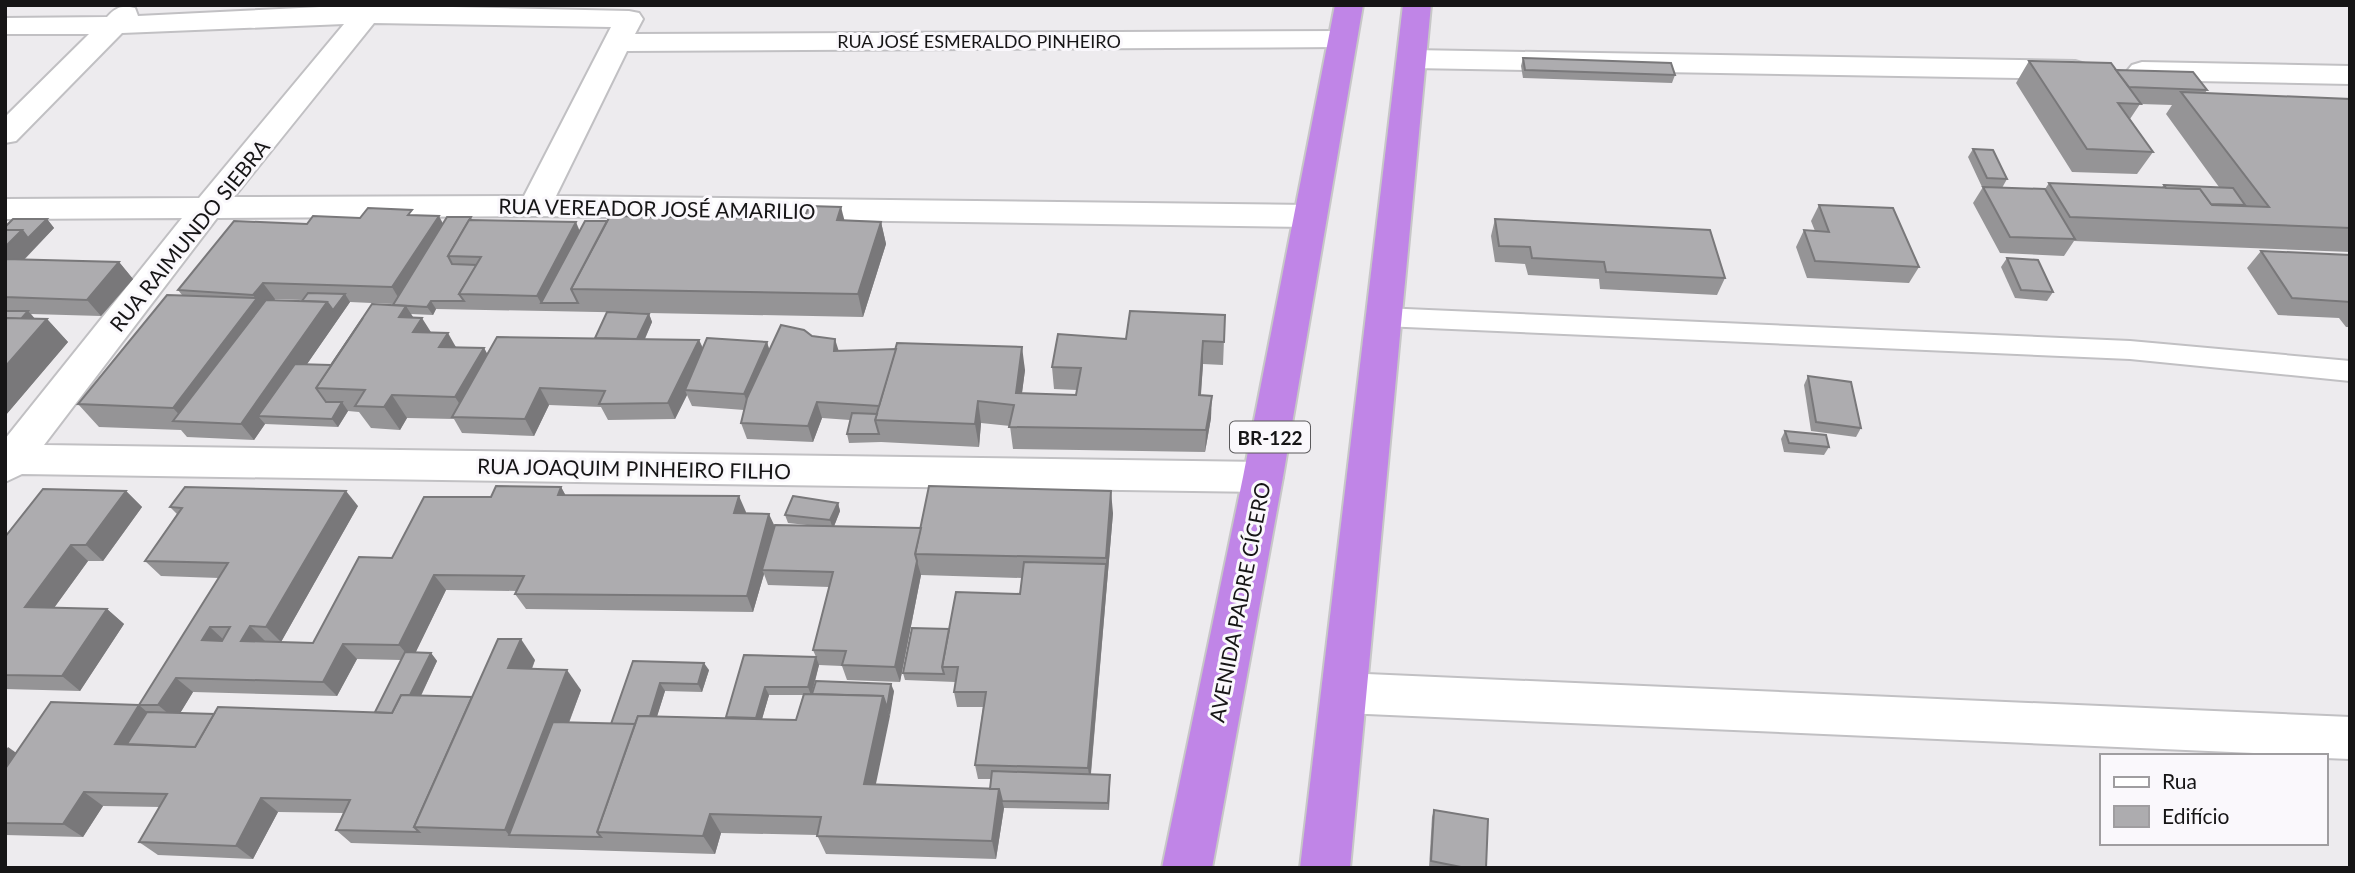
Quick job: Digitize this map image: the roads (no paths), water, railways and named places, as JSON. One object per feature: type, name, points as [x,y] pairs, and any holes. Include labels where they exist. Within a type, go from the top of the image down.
[{"type":"highway","points":[[1325,868],[1418,5]]},
{"type":"highway","name":"AVENIDA PADRE CÍCERO","points":[[1187,868],[1263,477],[1345,22]]},
{"type":"street","name":"RUA JOSÉ ESMERALDO PINHEIRO","points":[[5,26],[124,15],[371,10],[628,23],[1345,22]]},
{"type":"street","name":"RUA RAIMUNDO SIEBRA","points":[[7,462],[208,208],[371,10]]},
{"type":"street","points":[[5,134],[124,15]]},
{"type":"street","points":[[535,206],[628,23]]},
{"type":"street","points":[[1412,59],[2350,75]]},
{"type":"street","name":"RUA VEREADOR JOSÉ AMARILIO","points":[[5,209],[535,206],[1309,216]]},
{"type":"street","name":"RUA JOAQUIM PINHEIRO FILHO","points":[[7,462],[1263,477]]},
{"type":"street","points":[[1344,692],[2350,738]]},
{"type":"lane","points":[[1383,317],[2130,350],[2350,371]]}]
